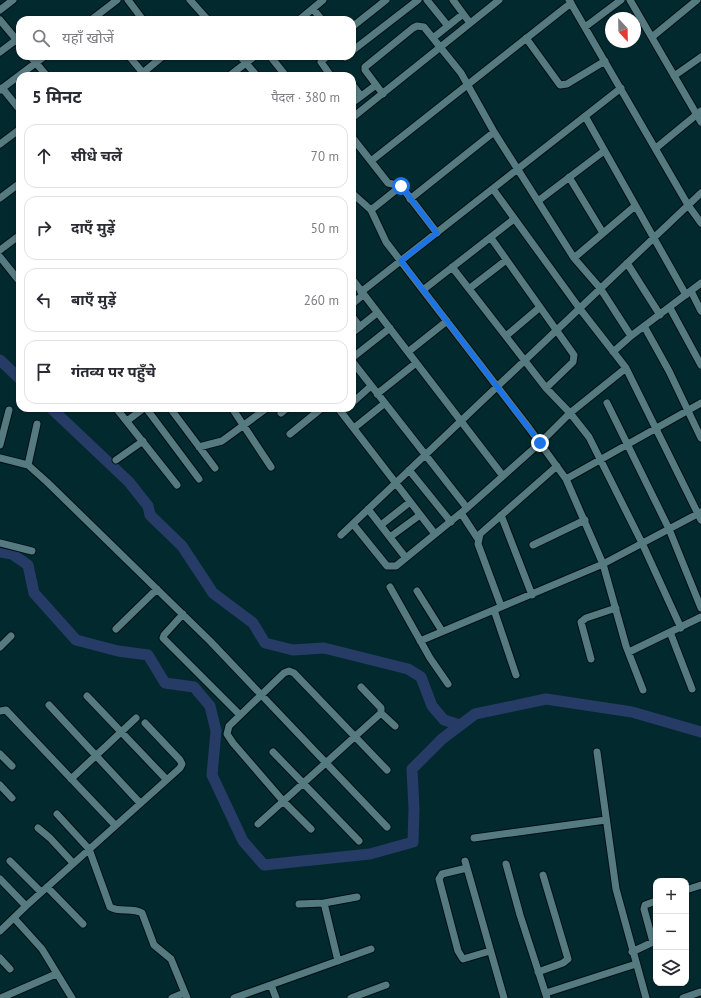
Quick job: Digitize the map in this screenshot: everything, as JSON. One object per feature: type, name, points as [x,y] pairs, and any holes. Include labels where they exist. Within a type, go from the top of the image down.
[{"type":"street","points":[[0,10],[13,0]]},
{"type":"street","points":[[99,16],[115,0]]},
{"type":"street","points":[[128,0],[140,16]]},
{"type":"street","points":[[190,0],[204,16]]},
{"type":"street","points":[[304,16],[323,0]]},
{"type":"street","points":[[356,24],[386,0]]},
{"type":"street","points":[[356,48],[418,0]]},
{"type":"street","points":[[427,0],[448,26]]},
{"type":"street","points":[[453,0],[470,23]]},
{"type":"street","points":[[356,115],[499,0]]},
{"type":"street","points":[[585,27],[621,0]]},
{"type":"street","points":[[630,0],[674,76],[699,113],[701,122]]},
{"type":"street","points":[[652,36],[697,0]]},
{"type":"street","points":[[371,161],[526,38],[570,1],[688,205],[701,223]]},
{"type":"street","points":[[313,8],[319,16]]},
{"type":"street","points":[[433,38],[463,14]]},
{"type":"street","points":[[0,22],[16,40]]},
{"type":"street","points":[[383,94],[365,70],[367,65],[417,26],[424,27],[461,73],[494,132],[574,258],[600,288],[630,336]]},
{"type":"street","points":[[526,38],[560,85],[567,84],[605,61]]},
{"type":"street","points":[[0,52],[16,43]]},
{"type":"street","points":[[674,76],[701,57]]},
{"type":"street","points":[[33,60],[44,72]]},
{"type":"street","points":[[24,72],[40,60]]},
{"type":"street","points":[[132,60],[140,72]]},
{"type":"street","points":[[143,72],[158,60]]},
{"type":"street","points":[[243,60],[254,72]]},
{"type":"street","points":[[234,72],[250,60]]},
{"type":"street","points":[[273,60],[283,72]]},
{"type":"street","points":[[323,60],[321,62],[325,72]]},
{"type":"street","points":[[16,78],[1,89],[16,106]]},
{"type":"street","points":[[356,100],[376,85]]},
{"type":"street","points":[[356,300],[401,261],[621,88]]},
{"type":"street","points":[[356,89],[362,96]]},
{"type":"street","points":[[656,148],[699,113]]},
{"type":"street","points":[[585,116],[653,238],[701,311]]},
{"type":"street","points":[[0,144],[16,131]]},
{"type":"street","points":[[410,198],[494,132]]},
{"type":"street","points":[[356,142],[388,183],[401,186],[437,233]]},
{"type":"street","points":[[538,201],[604,151]]},
{"type":"street","points":[[569,177],[603,233]]},
{"type":"street","points":[[0,198],[16,186]]},
{"type":"street","points":[[371,210],[401,186]]},
{"type":"street","points":[[420,640],[501,606],[532,595],[603,564],[669,529],[700,515],[626,368],[580,309],[493,189]]},
{"type":"street","points":[[341,535],[524,359],[580,309],[600,288],[701,193]]},
{"type":"street","points":[[356,197],[371,210],[386,242],[497,385],[566,479],[603,564],[629,652],[643,690]]},
{"type":"street","points":[[574,258],[635,206]]},
{"type":"street","points":[[423,290],[514,219]]},
{"type":"street","points":[[0,250],[16,238]]},
{"type":"street","points":[[491,238],[539,308],[572,351],[575,358],[546,388]]},
{"type":"street","points":[[0,257],[16,277]]},
{"type":"street","points":[[470,288],[506,260]]},
{"type":"street","points":[[627,263],[660,315]]},
{"type":"street","points":[[452,267],[470,288],[546,388],[570,413],[589,437],[642,543],[681,628]]},
{"type":"street","points":[[613,352],[630,336],[670,308],[701,283]]},
{"type":"street","points":[[356,285],[503,476]]},
{"type":"street","points":[[506,336],[539,308]]},
{"type":"street","points":[[670,308],[701,365]]},
{"type":"street","points":[[356,330],[377,313]]},
{"type":"street","points":[[408,352],[447,321]]},
{"type":"street","points":[[356,322],[360,327]]},
{"type":"street","points":[[644,326],[670,371],[701,438]]},
{"type":"street","points":[[356,355],[390,328]]},
{"type":"street","points":[[377,394],[416,363]]},
{"type":"street","points":[[356,366],[424,455],[464,511],[478,539],[478,544],[501,606]]},
{"type":"street","points":[[353,524],[387,566],[396,566],[464,511],[540,443],[570,413],[626,368]]},
{"type":"street","points":[[356,399],[371,386]]},
{"type":"street","points":[[354,428],[385,403]]},
{"type":"street","points":[[607,403],[669,529],[701,608]]},
{"type":"street","points":[[566,479],[701,403]]},
{"type":"street","points":[[0,445],[9,410]]},
{"type":"street","points":[[119,412],[177,485]]},
{"type":"street","points":[[127,421],[139,412]]},
{"type":"street","points":[[148,412],[199,479]]},
{"type":"street","points":[[173,412],[215,468]]},
{"type":"street","points":[[235,412],[271,467]]},
{"type":"street","points":[[199,447],[222,441],[261,412]]},
{"type":"street","points":[[290,434],[316,412]]},
{"type":"street","points":[[344,412],[395,483],[435,534]]},
{"type":"street","points":[[28,464],[37,424]]},
{"type":"street","points":[[116,460],[143,441]]},
{"type":"street","points":[[0,458],[28,464],[183,614],[387,827]]},
{"type":"street","points":[[478,539],[480,534],[557,466]]},
{"type":"street","points":[[409,470],[451,522]]},
{"type":"street","points":[[381,525],[410,502]]},
{"type":"street","points":[[368,509],[406,558]]},
{"type":"street","points":[[390,537],[420,515]]},
{"type":"street","points":[[501,515],[532,595]]},
{"type":"street","points":[[533,545],[585,520]]},
{"type":"street","points":[[0,543],[32,551]]},
{"type":"street","points":[[390,587],[420,640],[448,684]]},
{"type":"street","points":[[116,629],[157,589]]},
{"type":"street","points":[[417,591],[442,631]]},
{"type":"street","points":[[591,659],[581,622],[586,618],[616,608]]},
{"type":"street","points":[[494,610],[516,675]]},
{"type":"street","points":[[183,614],[163,638],[240,715]]},
{"type":"street","points":[[629,652],[681,628],[701,616]]},
{"type":"street","points":[[670,632],[692,689]]},
{"type":"street","points":[[0,647],[11,636]]},
{"type":"street","points":[[311,829],[284,802],[227,734],[229,726],[284,673],[291,671],[387,770]]},
{"type":"street","points":[[361,687],[382,708],[382,713],[395,726]]},
{"type":"street","points":[[86,696],[166,779]]},
{"type":"street","points":[[49,705],[140,803]]},
{"type":"street","points":[[0,711],[6,710],[115,825]]},
{"type":"street","points":[[258,824],[382,713]]},
{"type":"street","points":[[70,779],[136,718]]},
{"type":"street","points":[[0,931],[73,863],[180,768],[182,764],[145,723]]},
{"type":"street","points":[[273,752],[359,841]]},
{"type":"street","points":[[596,752],[616,889],[632,952],[646,998]]},
{"type":"street","points":[[0,754],[12,766]]},
{"type":"street","points":[[0,786],[12,798]]},
{"type":"street","points":[[57,814],[89,849],[110,907],[114,910],[133,910],[142,913],[154,945],[171,959],[186,996],[172,998]]},
{"type":"street","points":[[474,838],[606,820]]},
{"type":"street","points":[[38,828],[50,838],[73,863]]},
{"type":"street","points":[[10,861],[41,892]]},
{"type":"street","points":[[490,951],[462,958],[456,944],[439,879],[442,874],[466,864],[504,998]]},
{"type":"street","points":[[506,864],[538,972],[547,995],[636,964]]},
{"type":"street","points":[[538,972],[563,963],[568,959],[543,876]]},
{"type":"street","points":[[0,879],[26,906]]},
{"type":"street","points":[[689,889],[701,885]]},
{"type":"street","points":[[47,887],[83,924]]},
{"type":"street","points":[[299,904],[324,903],[357,897]]},
{"type":"street","points":[[632,952],[653,942],[654,939],[644,909],[646,905],[653,902]]},
{"type":"street","points":[[324,903],[338,961]]},
{"type":"street","points":[[14,918],[42,949],[72,998]]},
{"type":"street","points":[[234,998],[370,949]]},
{"type":"street","points":[[0,958],[10,969]]},
{"type":"street","points":[[2,998],[56,974]]},
{"type":"street","points":[[271,985],[276,998]]},
{"type":"street","points":[[351,998],[386,985]]},
{"type":"street","points":[[683,998],[700,992]]},
{"type":"waterway","points":[[0,360],[16,375]]},
{"type":"waterway","points":[[55,412],[129,482],[148,506],[150,515],[182,546],[213,593],[253,623],[265,643],[293,650],[324,648],[408,669],[421,677],[432,706],[444,720],[460,725]]},
{"type":"waterway","points":[[0,552],[12,554],[28,565],[34,593],[76,640],[118,651],[148,655],[165,683],[194,687],[210,706],[216,731],[212,775],[243,841],[264,865],[370,854],[413,842],[414,809],[412,769],[442,739],[475,714],[546,699],[632,712],[701,732]]},
{"type":"route","points":[[401,186],[437,233],[401,261],[540,443]]}]
